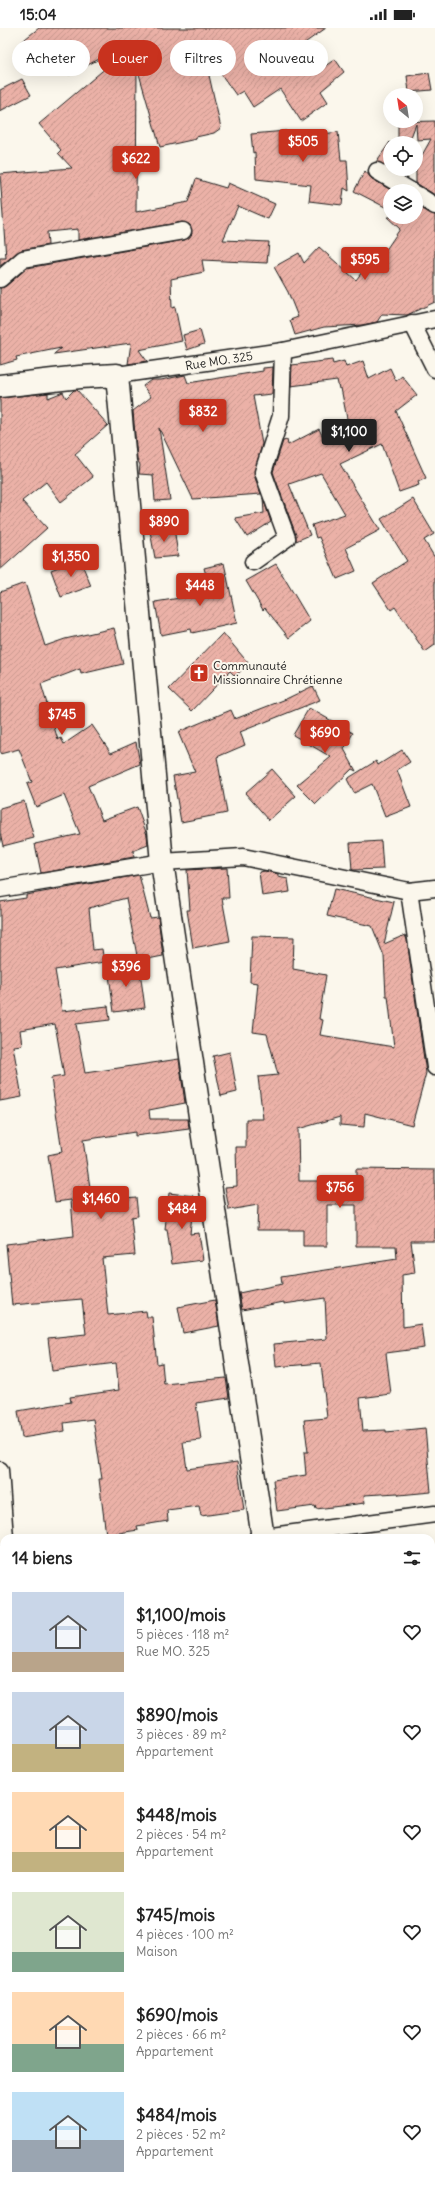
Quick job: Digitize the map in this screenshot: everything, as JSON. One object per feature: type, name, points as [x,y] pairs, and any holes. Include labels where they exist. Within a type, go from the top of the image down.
[{"type":"street","points":[[377,171],[399,184]]},
{"type":"street","points":[[423,198],[435,206]]},
{"type":"street","points":[[0,279],[23,259],[183,231]]},
{"type":"street","name":"Rue MO. 325","points":[[0,386],[80,376],[117,375],[283,351],[435,319]]},
{"type":"street","points":[[412,323],[435,369]]},
{"type":"street","points":[[253,562],[287,538],[263,472],[281,416],[283,351]]},
{"type":"street","points":[[117,375],[162,862],[260,1534]]},
{"type":"street","points":[[0,888],[162,862],[243,857],[409,891],[435,888]]},
{"type":"street","points":[[409,891],[435,1067]]},
{"type":"street","points":[[0,1470],[5,1534]]},
{"type":"street","points":[[290,1534],[435,1514]]},
{"type":"building","points":[[39,28],[326,28],[309,40],[244,40],[244,76],[328,76],[328,64],[335,59],[344,72],[321,91],[328,102],[301,121],[280,89],[253,107],[243,91],[236,95],[222,76],[236,76],[236,40],[170,40],[170,76],[209,76],[221,128],[214,133],[196,137],[196,139],[160,147],[140,76],[162,76],[162,40],[98,40],[98,60],[90,64],[90,40],[24,40]]},
{"type":"building","points":[[429,73],[432,90],[423,91],[423,88],[408,88],[407,76]]},
{"type":"building","points":[[98,74],[98,76],[137,76],[136,212],[188,202],[196,179],[226,188],[228,183],[275,204],[268,219],[238,206],[223,240],[269,242],[267,263],[202,260],[204,272],[171,279],[172,308],[175,307],[182,341],[139,350],[147,361],[128,364],[131,343],[54,354],[61,348],[16,357],[17,360],[0,365],[0,288],[6,286],[27,268],[185,240],[192,234],[190,225],[182,222],[78,240],[78,229],[47,232],[48,245],[21,250],[0,266],[0,258],[6,258],[0,174],[72,168],[58,153],[61,150],[39,124]]},
{"type":"building","points":[[22,79],[31,95],[0,111],[0,90]]},
{"type":"building","points":[[423,121],[435,121],[435,195],[423,187],[423,184],[416,183],[416,176],[423,176],[423,153],[431,139],[423,140],[423,136],[417,136],[416,128],[423,128]]},
{"type":"building","points":[[398,128],[414,128],[411,136],[398,136]]},
{"type":"building","points":[[286,131],[281,134],[323,131],[323,134],[338,132],[341,160],[347,160],[349,191],[344,188],[342,205],[309,201],[311,185],[256,179],[255,152],[253,153],[251,134]]},
{"type":"building","points":[[383,152],[383,165],[376,162]]},
{"type":"building","points":[[365,171],[372,179],[383,185],[383,206],[354,191]]},
{"type":"building","points":[[423,209],[435,215],[435,302],[407,315],[382,314],[377,322],[362,325],[324,327],[295,335],[290,320],[298,317],[288,292],[274,267],[299,253],[304,263],[319,247],[356,280],[374,256],[379,260],[400,229],[395,224],[423,224]]},
{"type":"building","points":[[200,330],[204,344],[187,350],[183,335]]},
{"type":"building","points":[[332,360],[333,364],[344,361],[346,367],[363,361],[369,379],[390,368],[396,381],[402,376],[417,395],[396,411],[426,478],[418,482],[419,485],[399,492],[382,444],[340,464],[380,530],[346,548],[356,571],[337,579],[319,537],[316,538],[312,525],[345,514],[321,473],[289,484],[310,535],[296,541],[296,535],[273,472],[283,441],[287,440],[288,445],[319,429],[325,441],[349,429],[341,388],[339,389],[337,380],[291,386],[292,365]]},
{"type":"building","points":[[273,367],[272,394],[253,396],[262,444],[254,475],[261,494],[193,499],[159,428],[170,500],[155,501],[153,475],[139,474],[140,465],[137,459],[133,411],[151,397],[143,386],[151,380],[161,380],[185,375],[188,383],[263,371],[263,368]]},
{"type":"building","points":[[74,390],[77,390],[108,425],[75,454],[93,477],[61,502],[46,482],[22,501],[47,528],[0,570],[0,398],[48,393],[48,398],[63,392],[66,398]]},
{"type":"building","points":[[263,498],[271,522],[247,537],[235,518],[264,513]]},
{"type":"building","points":[[413,499],[434,534],[424,540],[435,558],[435,645],[425,652],[395,607],[391,610],[373,583],[407,561],[381,519]]},
{"type":"building","points":[[174,527],[178,556],[155,558],[150,531]]},
{"type":"building","points":[[76,560],[84,569],[91,586],[61,597],[51,570]]},
{"type":"building","points":[[224,563],[237,623],[192,633],[191,629],[161,635],[155,602],[211,593],[204,568]]},
{"type":"building","points":[[276,564],[310,621],[289,638],[265,608],[263,610],[246,581]]},
{"type":"building","points":[[25,583],[45,646],[65,639],[114,628],[123,664],[81,674],[80,669],[41,684],[58,740],[61,738],[64,744],[92,725],[111,753],[136,742],[140,764],[88,786],[102,820],[137,807],[147,835],[148,845],[133,851],[134,857],[41,873],[35,844],[80,834],[64,795],[36,807],[27,784],[32,782],[19,749],[0,754],[0,592]]},
{"type":"building","points":[[223,633],[249,664],[235,676],[230,671],[192,711],[169,689]]},
{"type":"building","points":[[313,686],[320,700],[240,732],[245,745],[217,757],[227,813],[181,822],[173,776],[195,772],[178,732],[231,710],[235,719],[286,699]]},
{"type":"building","points":[[309,708],[353,733],[344,749],[356,771],[352,769],[316,804],[297,785],[331,757],[293,735]]},
{"type":"building","points":[[402,750],[410,762],[397,770],[411,807],[385,817],[372,784],[354,793],[347,779],[376,761],[378,765]]},
{"type":"building","points":[[272,769],[296,796],[269,820],[245,793]]},
{"type":"building","points":[[24,801],[34,838],[3,846],[0,832],[0,808]]},
{"type":"building","points":[[381,841],[383,869],[352,870],[350,843]]},
{"type":"building","points":[[227,868],[229,898],[222,898],[230,941],[193,948],[187,910],[190,910],[187,870]]},
{"type":"building","points":[[265,871],[278,874],[278,877],[288,879],[290,892],[262,896],[259,872]]},
{"type":"building","points":[[139,875],[150,918],[158,917],[163,956],[138,961],[126,898],[89,908],[93,950],[102,949],[104,962],[55,970],[62,1011],[108,1006],[110,1020],[76,1024],[85,1073],[179,1059],[185,1103],[149,1110],[150,1119],[188,1119],[189,1129],[135,1136],[135,1132],[83,1140],[92,1201],[136,1197],[138,1216],[131,1217],[135,1255],[102,1258],[108,1315],[146,1311],[147,1317],[152,1317],[157,1364],[162,1363],[164,1384],[226,1378],[229,1398],[196,1403],[201,1440],[183,1442],[187,1469],[237,1462],[244,1510],[201,1516],[199,1506],[167,1510],[168,1521],[137,1526],[138,1530],[106,1534],[99,1479],[102,1479],[93,1419],[64,1423],[65,1431],[22,1438],[18,1411],[71,1402],[70,1397],[119,1390],[116,1363],[52,1371],[48,1338],[86,1334],[82,1299],[12,1305],[6,1244],[74,1236],[71,1200],[55,1202],[48,1155],[62,1152],[51,1078],[64,1076],[55,1024],[20,1030],[22,1045],[13,1046],[22,1097],[0,1101],[0,902],[26,898],[26,895]]},
{"type":"building","points":[[334,889],[394,902],[384,944],[405,935],[407,940],[426,1073],[412,1125],[365,1113],[364,1127],[340,1125],[340,1117],[298,1129],[299,1181],[356,1181],[356,1169],[435,1170],[435,1241],[411,1241],[415,1273],[402,1275],[403,1327],[421,1324],[424,1348],[386,1353],[391,1394],[360,1398],[363,1431],[386,1430],[386,1432],[425,1428],[431,1492],[399,1495],[398,1493],[364,1495],[365,1503],[316,1509],[315,1506],[277,1511],[273,1480],[306,1475],[304,1452],[308,1452],[304,1420],[327,1418],[321,1363],[276,1367],[274,1344],[327,1339],[325,1298],[284,1304],[284,1302],[242,1310],[239,1293],[282,1284],[281,1277],[397,1259],[396,1246],[356,1246],[356,1205],[327,1205],[327,1246],[303,1246],[303,1230],[257,1230],[258,1205],[229,1210],[225,1187],[237,1186],[236,1147],[246,1147],[246,1119],[263,1119],[258,1077],[278,1075],[267,1034],[253,1032],[258,983],[250,982],[252,936],[294,937],[293,969],[326,975],[319,1019],[323,1020],[320,1035],[394,1047],[388,996],[386,996],[384,956],[372,926],[327,916]]},
{"type":"building","points":[[139,964],[145,1008],[114,1012],[108,968]]},
{"type":"building","points":[[230,1052],[237,1092],[221,1096],[213,1056]]},
{"type":"building","points":[[169,1193],[194,1196],[190,1234],[199,1233],[203,1260],[172,1264],[167,1229],[165,1229]]},
{"type":"building","points":[[215,1300],[219,1326],[183,1333],[178,1307]]},
{"type":"place","name":"Communauté Missionnaire Chrétienne","points":[[199,673]]}]
